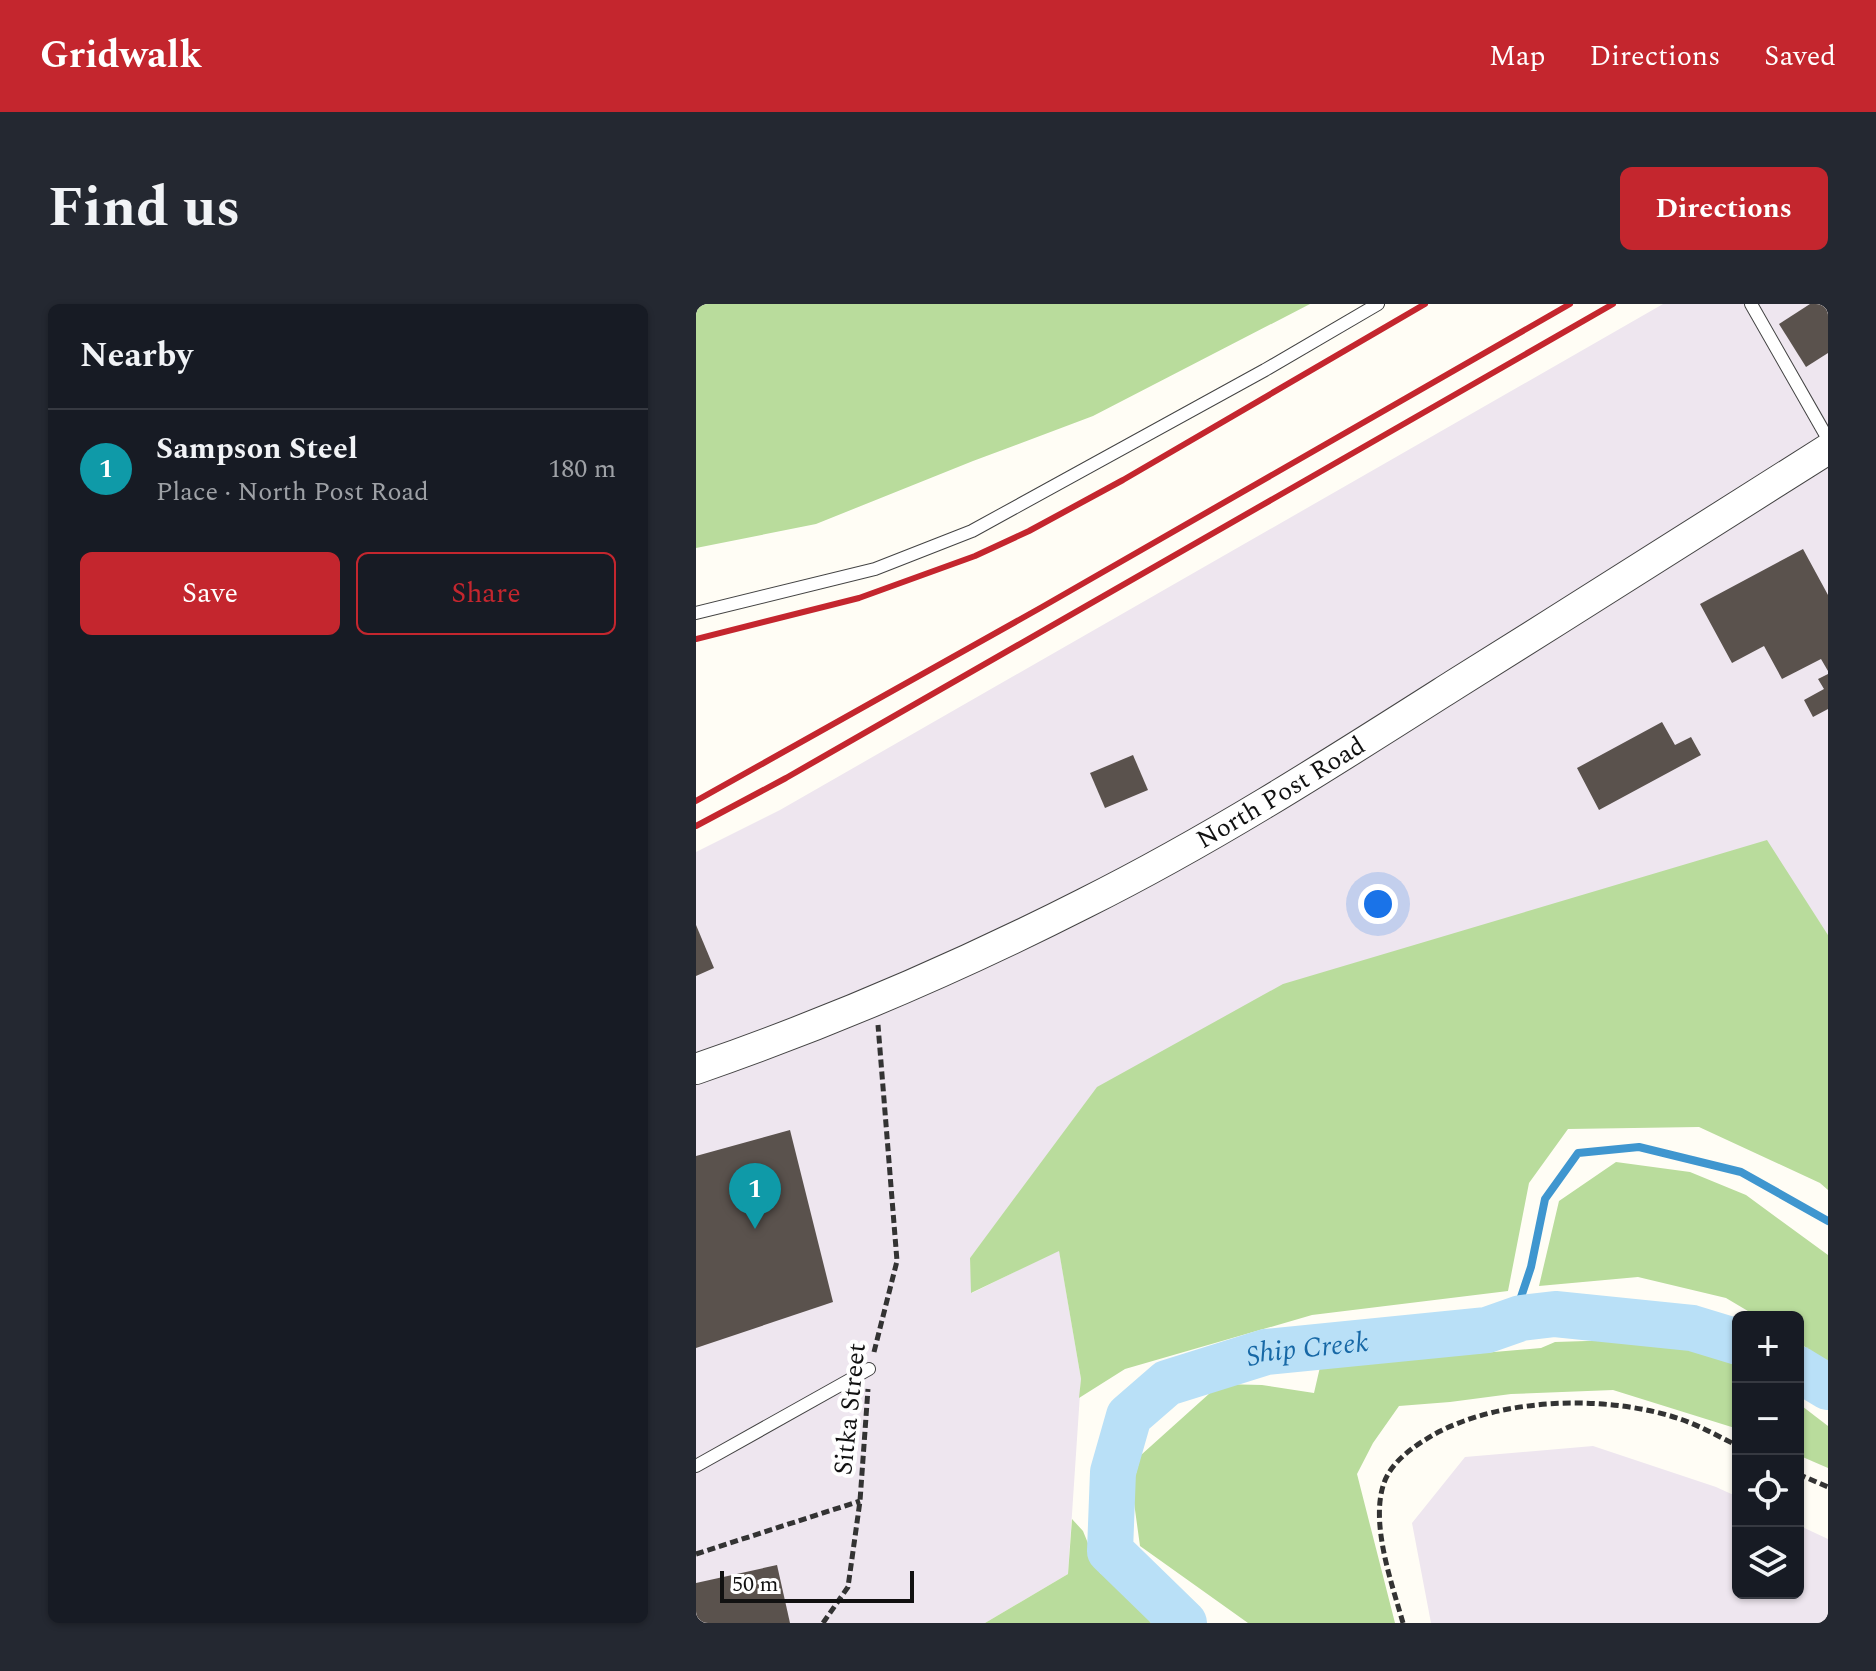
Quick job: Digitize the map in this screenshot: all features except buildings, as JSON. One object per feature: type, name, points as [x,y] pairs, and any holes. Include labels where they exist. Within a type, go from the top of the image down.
[{"type":"street","name":"North Post Road","points":[[696,1069],[876,1001],[1086,903],[1196,844],[1306,779],[1828,449]]},
{"type":"lane","points":[[696,613],[875,569],[972,531],[1265,370],[1378,304]]},
{"type":"lane","points":[[1751,304],[1828,439]]},
{"type":"lane","points":[[696,1466],[869,1369]]},
{"type":"path","name":"Sitka Street","points":[[823,1623],[848,1587],[860,1501],[869,1369],[897,1261],[876,1001]]},
{"type":"path","points":[[1403,1623],[1383,1544],[1381,1493],[1390,1470],[1401,1457],[1447,1428],[1510,1409],[1540,1405],[1597,1405],[1639,1409],[1683,1420],[1732,1443]]},
{"type":"path","points":[[1804,1477],[1828,1487]]},
{"type":"path","points":[[696,1554],[860,1501]]},
{"type":"shaded area","points":[[1663,304],[1828,304],[1828,935],[1766,841],[1033,1176],[970,1258],[972,1293],[1059,1250],[1081,1379],[1068,1574],[985,1623],[696,1623],[696,852],[780,810]]},
{"type":"shaded area","points":[[1593,1446],[1732,1494],[1732,1599],[1804,1599],[1804,1528],[1828,1539],[1828,1623],[1431,1623],[1412,1523],[1465,1457]]},
{"type":"green space","points":[[696,304],[1310,304],[1093,416],[816,524],[696,548]]},
{"type":"green space","points":[[1767,840],[1828,935],[1828,1190],[1820,1183],[1699,1127],[1568,1129],[1529,1183],[1508,1291],[1312,1315],[1125,1369],[1079,1398],[1081,1379],[1059,1251],[971,1293],[970,1258],[1097,1087],[1283,984]]},
{"type":"green space","points":[[1616,1162],[1690,1172],[1746,1195],[1828,1255],[1828,1363],[1804,1346],[1804,1311],[1748,1311],[1726,1298],[1638,1277],[1539,1286],[1559,1201]]},
{"type":"green space","points":[[1618,1340],[1703,1349],[1732,1364],[1732,1427],[1613,1390],[1511,1394],[1399,1406],[1373,1443],[1357,1474],[1395,1623],[1248,1623],[1140,1546],[1132,1488],[1141,1455],[1220,1384],[1262,1385],[1314,1393],[1320,1367],[1541,1348],[1555,1342]]},
{"type":"green space","points":[[1804,1408],[1828,1426],[1828,1468],[1804,1458]]},
{"type":"green space","points":[[1072,1519],[1083,1531],[1100,1573],[1130,1593],[1151,1623],[985,1623],[1068,1574]]},
{"type":"waterway","points":[[1513,1321],[1531,1267],[1545,1199],[1578,1153],[1639,1147],[1741,1172],[1828,1221]]},
{"type":"waterway","name":"Ship Creek","points":[[1184,1623],[1110,1551],[1113,1472],[1129,1416],[1167,1383],[1266,1352],[1487,1330],[1521,1318],[1555,1314],[1692,1328],[1732,1340]]},
{"type":"waterway","name":"Ship Creek","points":[[1804,1373],[1828,1387]]},
{"type":"railway","points":[[696,639],[859,598],[975,556],[1029,531],[1123,480],[1425,304]]},
{"type":"railway","points":[[696,801],[1570,304]]},
{"type":"railway","points":[[696,826],[786,778],[1613,304]]},
{"type":"place","name":"Sampson Steel","points":[[755,1229]]}]
